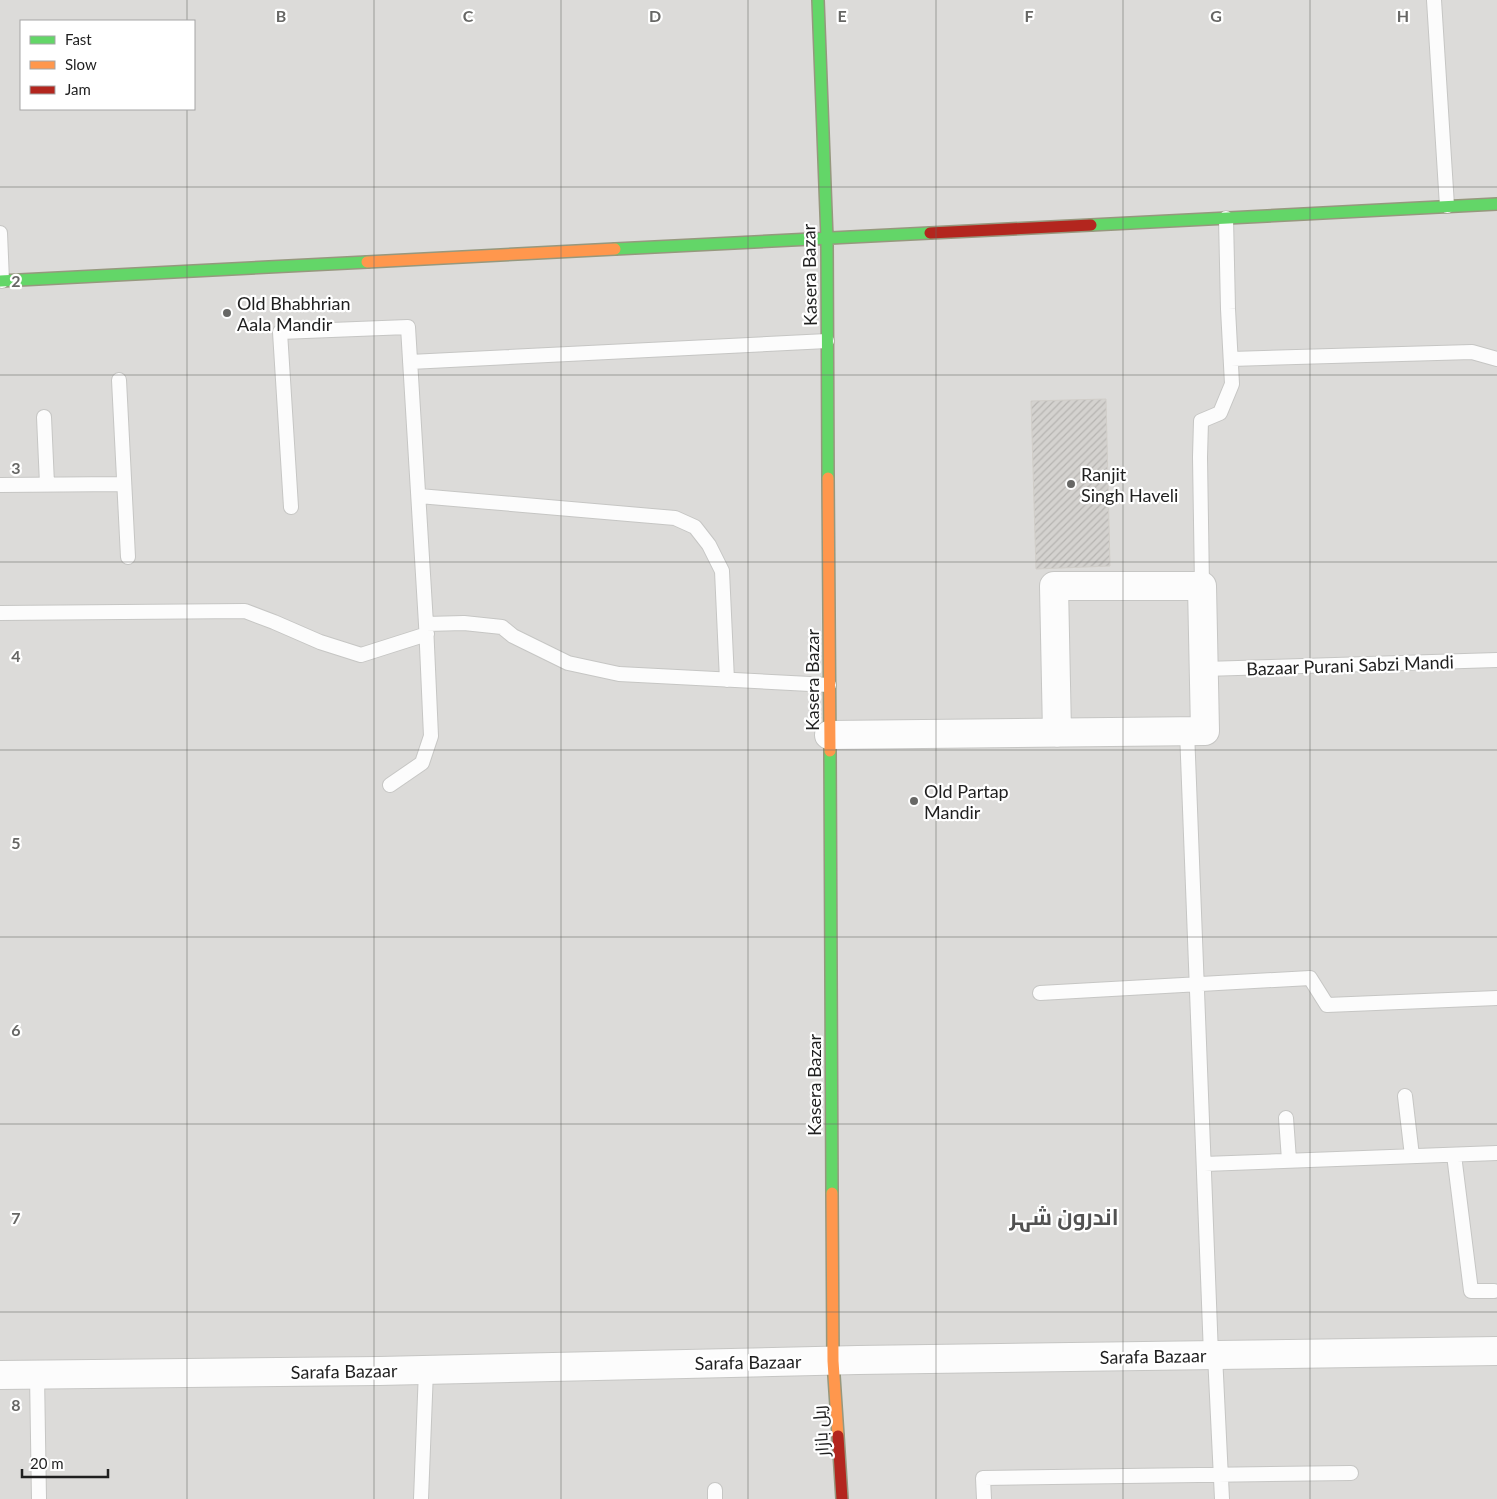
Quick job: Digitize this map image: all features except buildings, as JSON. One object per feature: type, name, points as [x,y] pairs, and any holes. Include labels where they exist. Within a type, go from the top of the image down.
[{"type":"street","name":"Kasera Bazar","points":[[818,0],[827,238],[833,1361]]},
{"type":"street","points":[[1,281],[1497,204]]},
{"type":"street","points":[[829,735],[1057,733],[1205,731],[1202,586],[1054,586],[1057,733]]},
{"type":"street","name":"Sarafa Bazaar","points":[[0,1376],[1497,1351]]},
{"type":"street","name":"ریل بازار","points":[[833,1361],[842,1499]]},
{"type":"lane","points":[[1434,0],[1447,206]]},
{"type":"lane","points":[[1202,586],[1201,421],[1220,413],[1232,384],[1226,218]]},
{"type":"lane","points":[[0,233],[1,281]]},
{"type":"lane","points":[[291,507],[280,332],[408,327],[432,736],[422,763],[390,785]]},
{"type":"lane","points":[[410,362],[827,341]]},
{"type":"lane","points":[[1231,360],[1472,352],[1497,359]]},
{"type":"lane","points":[[119,380],[128,557]]},
{"type":"lane","points":[[44,417],[47,484]]},
{"type":"lane","points":[[0,485],[124,484]]},
{"type":"lane","points":[[418,496],[675,518],[695,527],[710,545],[722,571],[727,680]]},
{"type":"lane","points":[[0,613],[245,611],[320,642],[361,655],[426,629],[464,624],[502,626],[513,636],[568,663],[619,674],[829,685]]},
{"type":"lane","name":"Bazaar Purani Sabzi Mandi","points":[[1204,669],[1497,660]]},
{"type":"lane","points":[[1187,731],[1204,1164],[1222,1499]]},
{"type":"lane","points":[[1040,993],[1310,978],[1327,1004],[1497,998]]},
{"type":"lane","points":[[1405,1096],[1412,1156]]},
{"type":"lane","points":[[1286,1118],[1289,1160]]},
{"type":"lane","points":[[1204,1164],[1497,1153]]},
{"type":"lane","points":[[1454,1155],[1471,1292],[1494,1291]]},
{"type":"lane","points":[[421,1499],[426,1370]]},
{"type":"lane","points":[[37,1375],[39,1499]]},
{"type":"lane","points":[[984,1499],[983,1478],[1351,1473]]},
{"type":"shaded area","points":[[0,0],[1497,0],[1497,1499],[0,1499]]},
{"type":"traffic: fast","points":[[818,0],[827,239],[828,478]]},
{"type":"traffic: fast","points":[[1091,225],[1497,204]]},
{"type":"traffic: fast","points":[[615,249],[930,233]]},
{"type":"traffic: fast","points":[[0,281],[367,262]]},
{"type":"traffic: fast","points":[[830,751],[832,1193]]},
{"type":"traffic: slow","points":[[367,262],[615,249]]},
{"type":"traffic: slow","points":[[828,478],[830,751]]},
{"type":"traffic: slow","points":[[832,1193],[833,1361],[838,1436]]},
{"type":"traffic: jam","points":[[930,233],[1091,225]]},
{"type":"traffic: jam","points":[[838,1436],[842,1499]]},
{"type":"place","name":"Old Bhabhrian Aala Mandir","points":[[227,313]]},
{"type":"place","name":"Ranjit Singh Haveli","points":[[1071,484]]},
{"type":"place","name":"Old Partap Mandir","points":[[914,801]]},
{"type":"district","name":"اندرون شہر","points":[[1064,1216]]}]
